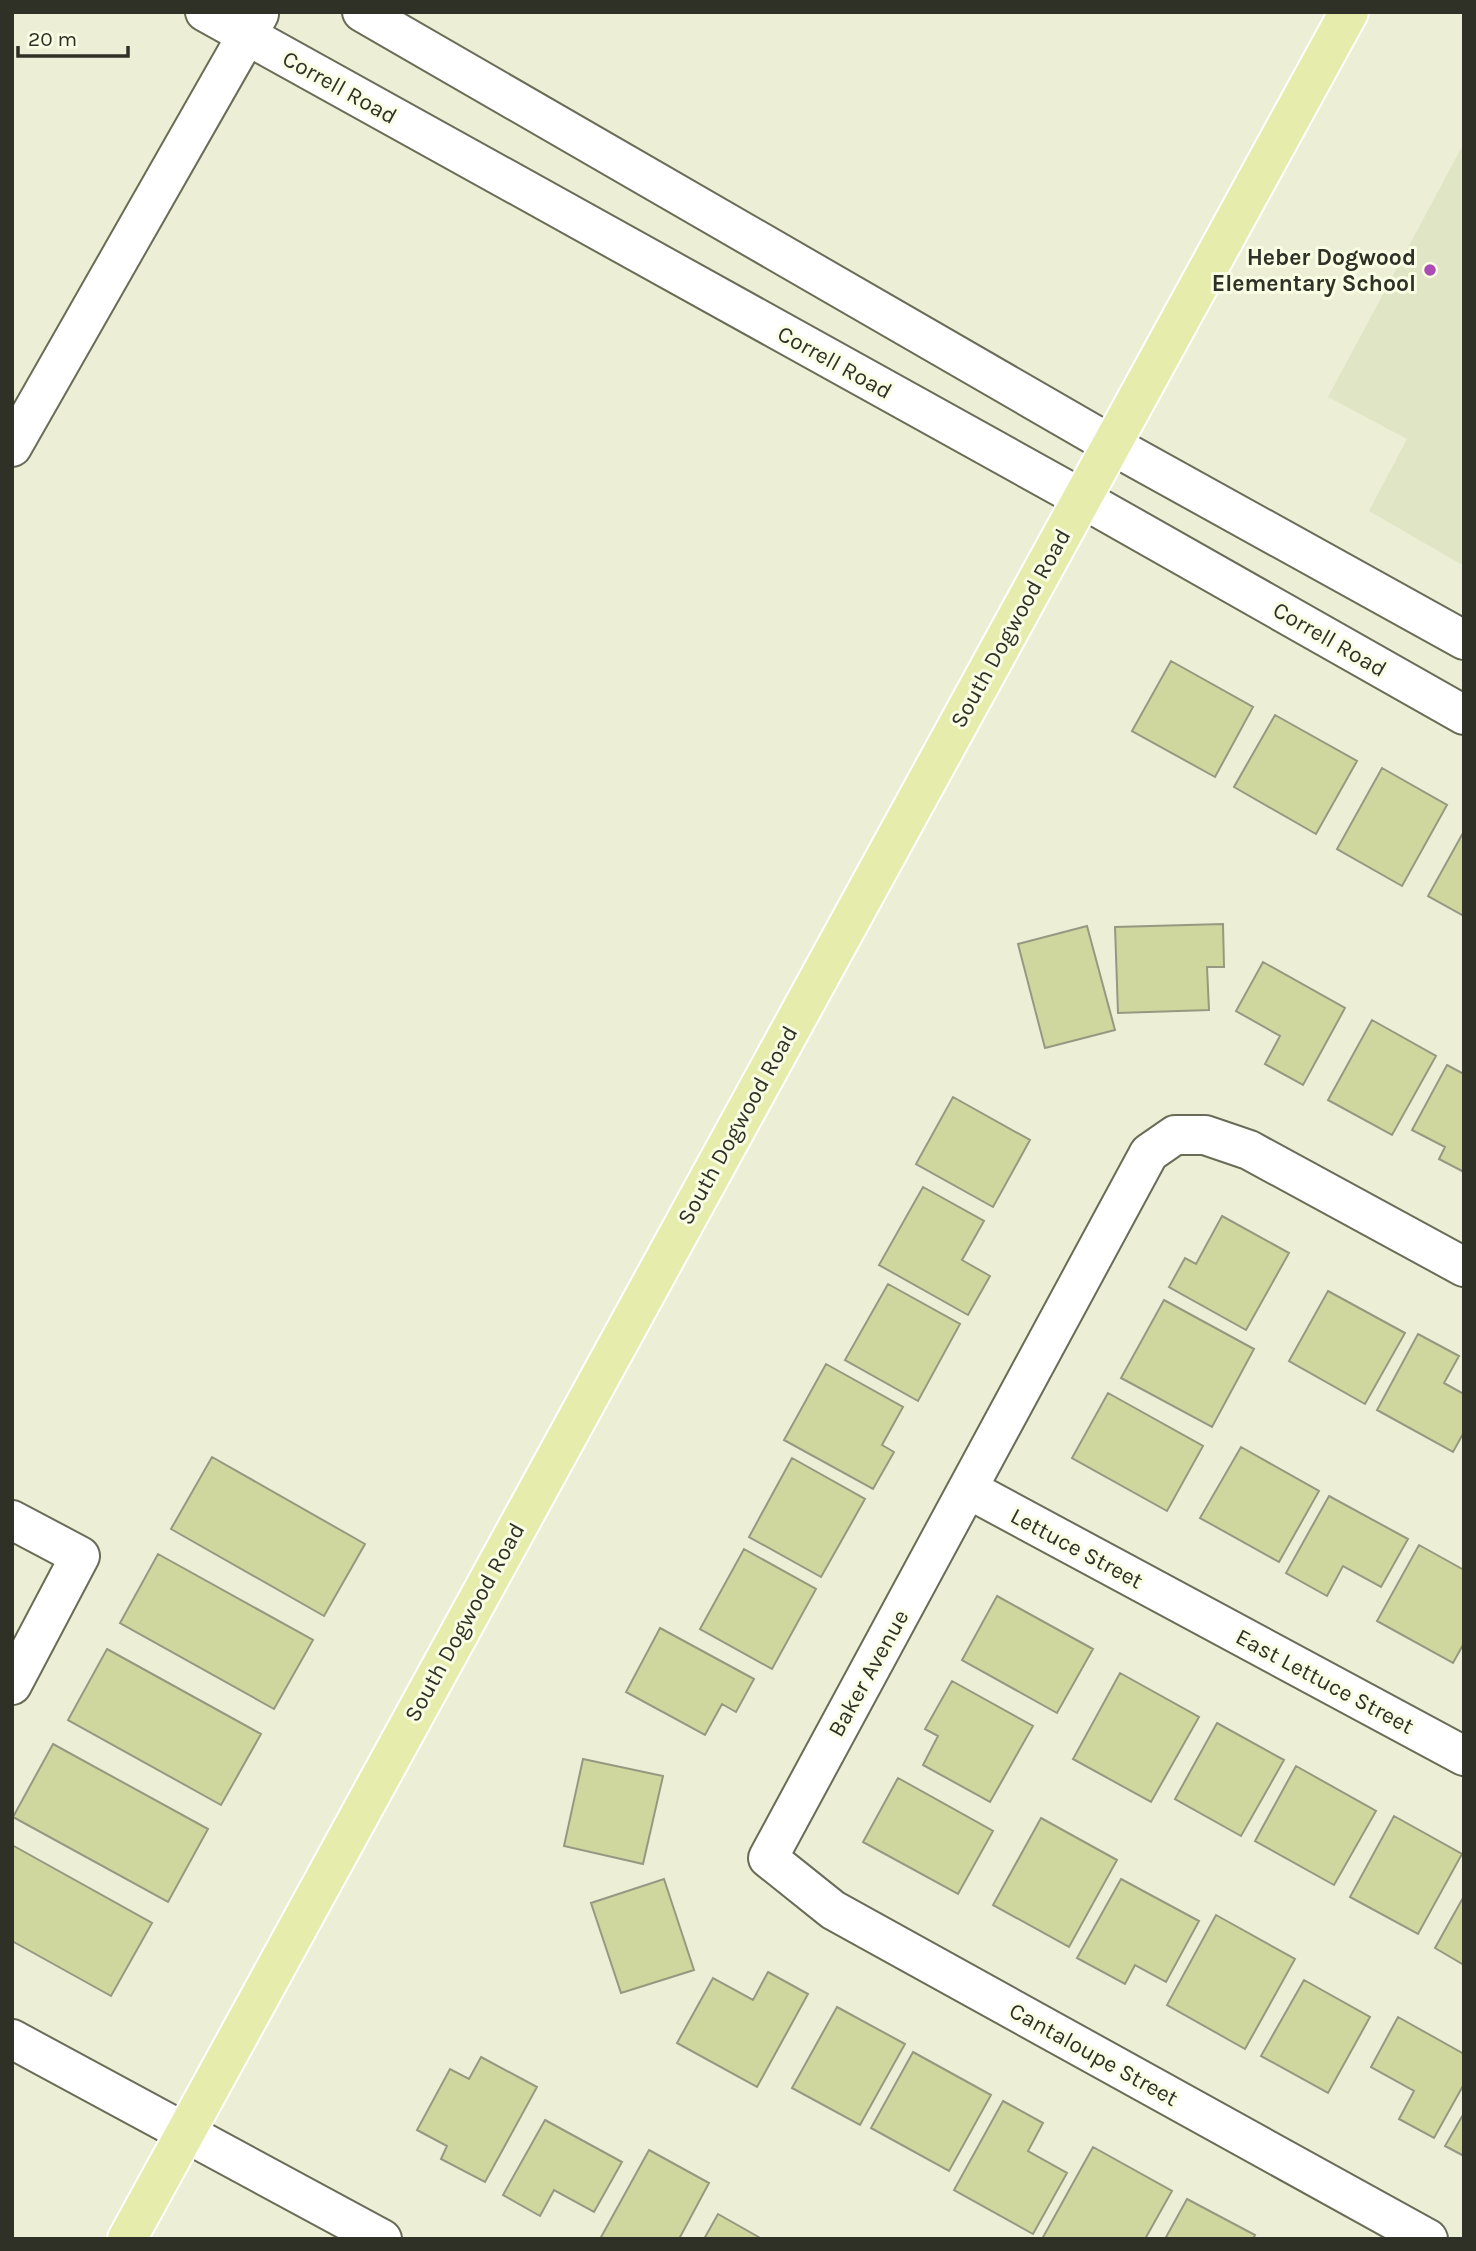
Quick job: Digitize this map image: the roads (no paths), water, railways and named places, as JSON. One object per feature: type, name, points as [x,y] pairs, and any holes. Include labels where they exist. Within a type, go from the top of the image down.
[{"type":"main road","name":"South Dogwood Road","points":[[127,2239],[1349,12]]},
{"type":"street","name":"Correll Road","points":[[205,12],[253,24],[1464,715]]},
{"type":"street","points":[[362,12],[1110,444],[1464,640]]},
{"type":"street","points":[[12,447],[253,24]]},
{"type":"street","name":"Baker Avenue","points":[[768,1857],[1149,1153],[1175,1135],[1205,1135],[1249,1150],[1464,1267]]},
{"type":"street","name":"Lettuce Street","points":[[968,1489],[1187,1607]]},
{"type":"street","points":[[12,1520],[80,1556],[12,1685]]},
{"type":"street","name":"East Lettuce Street","points":[[1187,1607],[1464,1756]]},
{"type":"street","name":"Cantaloupe Street","points":[[768,1857],[833,1910],[1429,2239]]},
{"type":"street","points":[[12,2039],[382,2239]]},
{"type":"place","name":"Heber Dogwood Elementary School","points":[[1430,270]]}]
